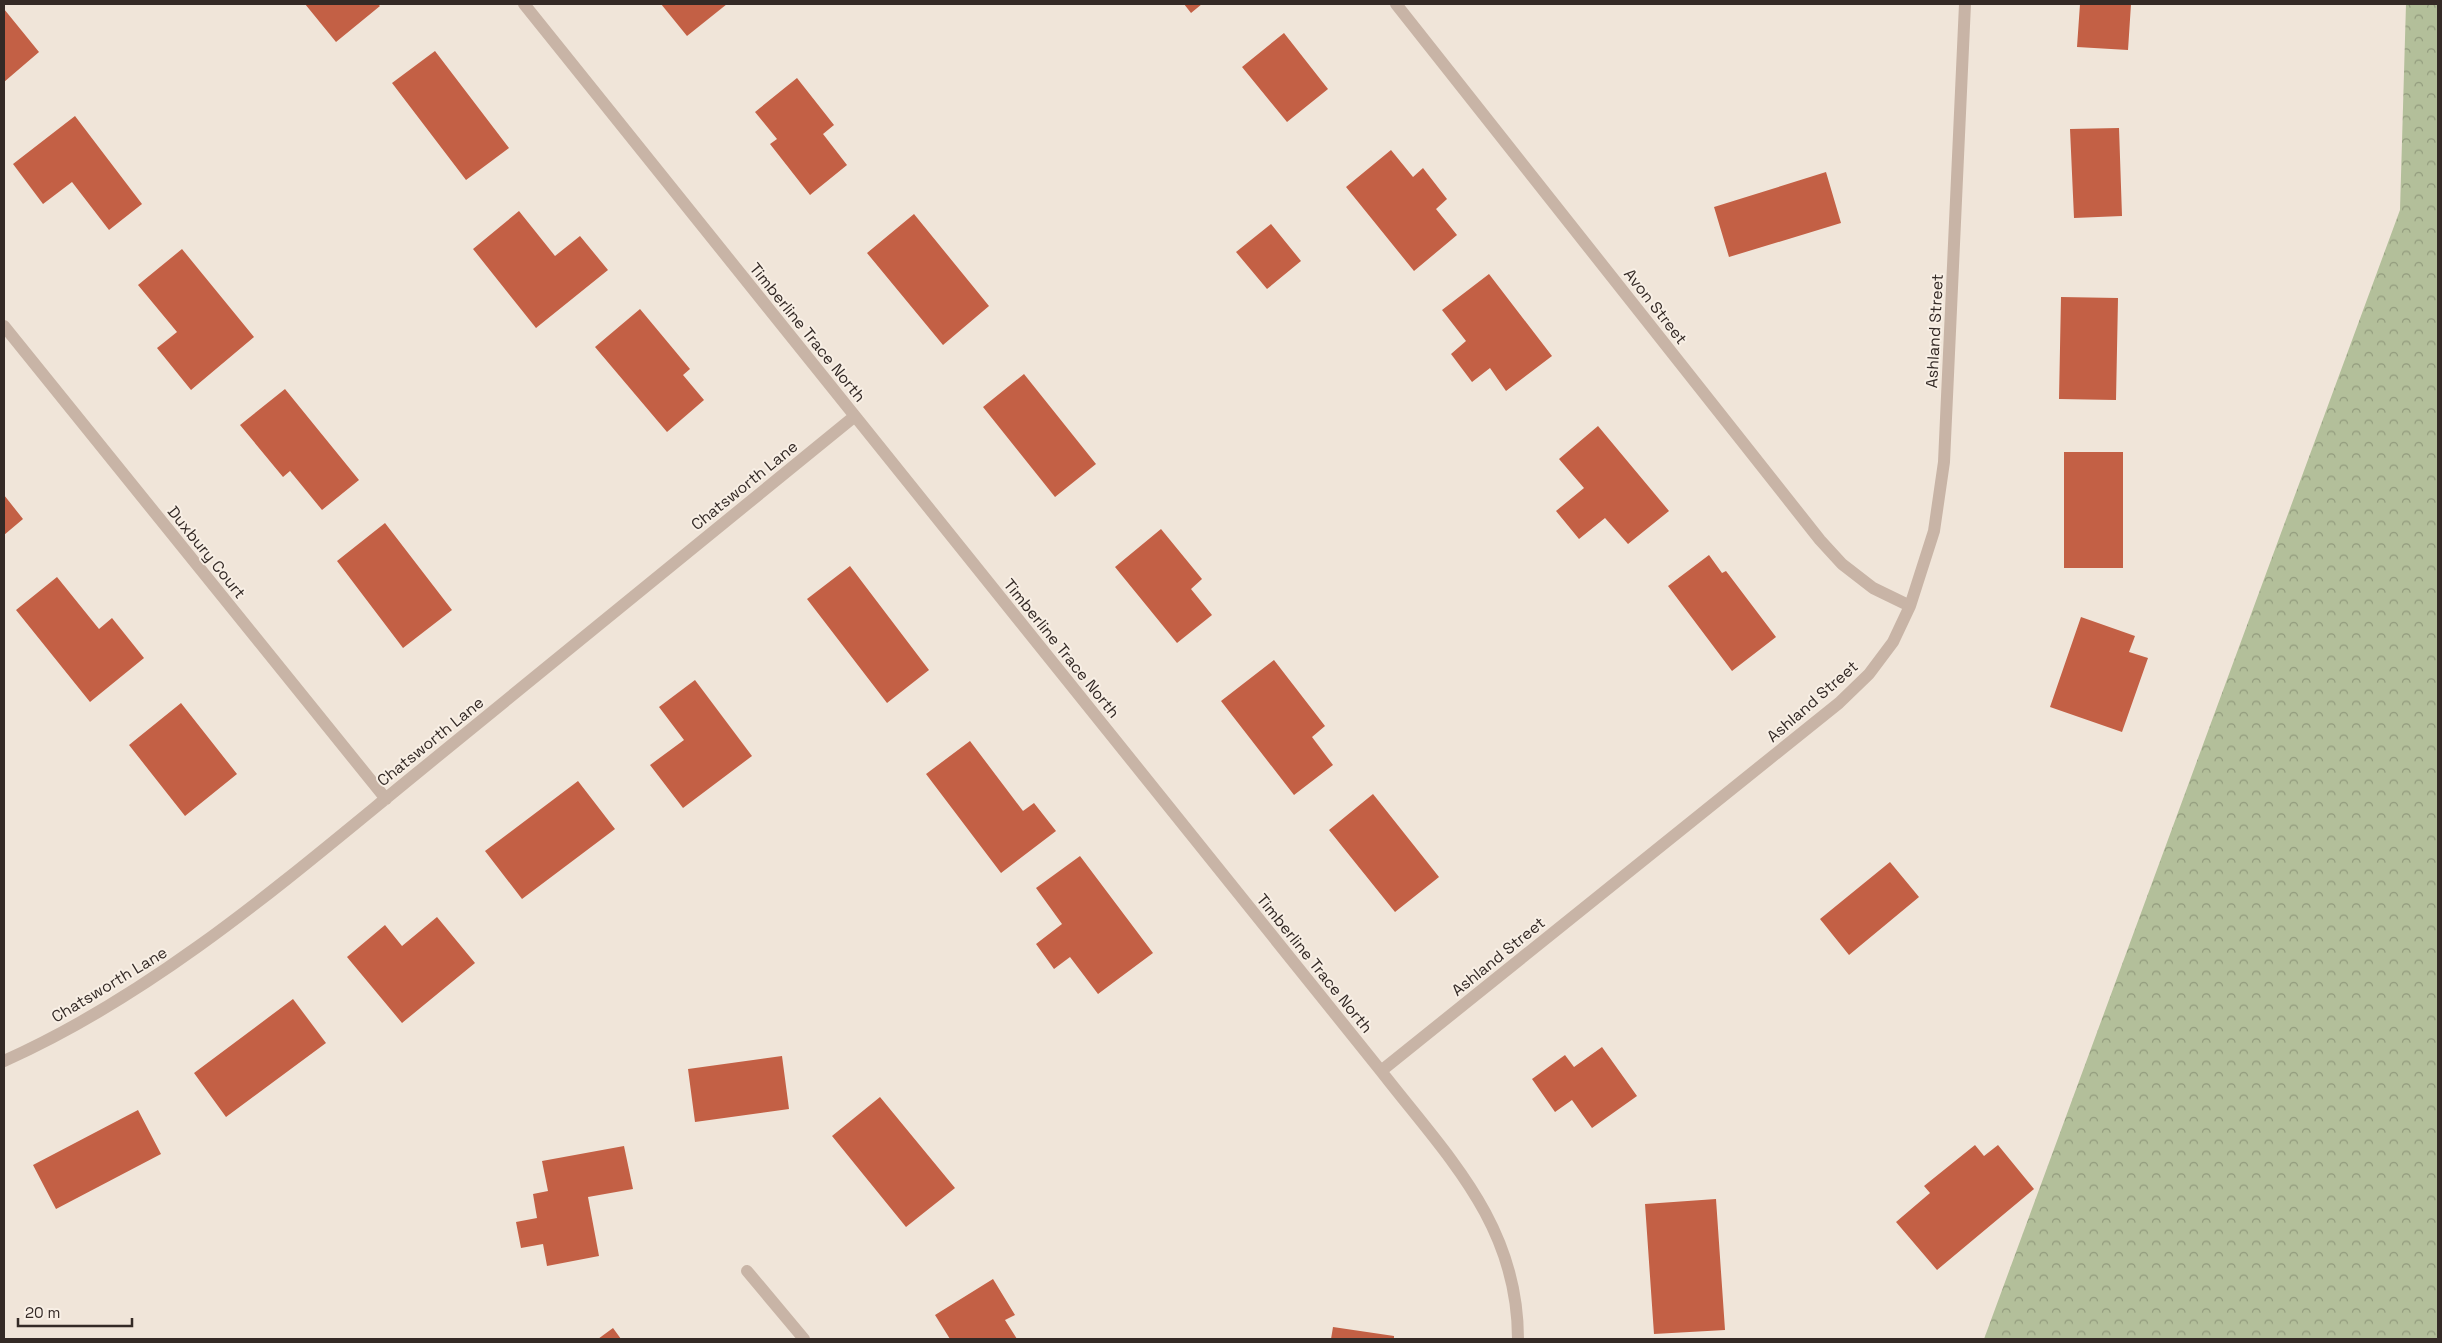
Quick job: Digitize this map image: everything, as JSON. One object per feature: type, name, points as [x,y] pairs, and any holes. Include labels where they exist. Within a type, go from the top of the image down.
[{"type":"street","name":"Timberline Trace North","points":[[524,4],[1381,1071],[1483,1206],[1498,1236],[1512,1279],[1518,1318],[1518,1339]]},
{"type":"street","name":"Avon Street","points":[[1396,4],[1820,540],[1842,564],[1874,588],[1910,606]]},
{"type":"street","name":"Ashland Street","points":[[1381,1071],[1839,703],[1869,674],[1893,642],[1910,606],[1934,531],[1944,462],[1965,4]]},
{"type":"street","name":"Duxbury Court","points":[[4,326],[386,799]]},
{"type":"street","name":"Chatsworth Lane","points":[[4,1061],[103,1009],[192,953],[386,799],[855,416]]},
{"type":"street","points":[[748,1271],[804,1339]]},
{"type":"green space","points":[[2406,4],[2438,4],[2438,1339],[1984,1339],[2400,210]]},
{"type":"building","points":[[305,4],[378,4],[380,6],[336,42]]},
{"type":"building","points":[[661,4],[727,4],[687,36]]},
{"type":"building","points":[[1184,4],[1202,4],[1191,13]]},
{"type":"building","points":[[2080,4],[2131,4],[2128,50],[2077,47]]},
{"type":"building","points":[[4,9],[39,52],[4,82]]},
{"type":"building","points":[[1284,33],[1328,89],[1287,122],[1242,67]]},
{"type":"building","points":[[435,51],[509,148],[466,180],[392,83]]},
{"type":"building","points":[[797,78],[834,125],[823,134],[847,165],[810,195],[770,144],[777,139],[755,112]]},
{"type":"building","points":[[75,116],[142,204],[109,230],[72,182],[43,204],[13,164]]},
{"type":"building","points":[[2119,128],[2122,216],[2074,218],[2070,129]]},
{"type":"building","points":[[1391,150],[1413,177],[1423,168],[1447,199],[1436,209],[1457,235],[1414,271],[1346,187]]},
{"type":"building","points":[[1826,172],[1841,223],[1729,257],[1714,207]]},
{"type":"building","points":[[519,211],[555,256],[580,236],[608,270],[536,328],[473,249]]},
{"type":"building","points":[[914,214],[989,306],[943,345],[867,253]]},
{"type":"building","points":[[1271,224],[1301,261],[1267,289],[1236,252]]},
{"type":"building","points":[[182,249],[254,337],[191,390],[157,348],[177,332],[138,285]]},
{"type":"building","points":[[1489,274],[1552,356],[1506,391],[1490,368],[1472,382],[1451,354],[1466,341],[1442,310]]},
{"type":"building","points":[[2061,297],[2118,298],[2116,400],[2059,399]]},
{"type":"building","points":[[640,309],[690,369],[683,375],[704,400],[667,432],[595,347]]},
{"type":"building","points":[[1024,374],[1096,464],[1055,497],[983,407]]},
{"type":"building","points":[[285,389],[359,480],[322,510],[290,471],[283,477],[240,425]]},
{"type":"building","points":[[1598,426],[1669,511],[1628,544],[1605,518],[1579,539],[1556,511],[1584,488],[1559,459]]},
{"type":"building","points":[[2064,452],[2123,452],[2123,568],[2064,568]]},
{"type":"building","points":[[4,495],[23,519],[4,535]]},
{"type":"building","points":[[385,523],[452,610],[403,648],[337,561]]},
{"type":"building","points":[[1161,529],[1202,579],[1191,589],[1212,615],[1177,643],[1115,567]]},
{"type":"building","points":[[1709,555],[1722,573],[1726,571],[1776,637],[1732,671],[1668,586]]},
{"type":"building","points":[[850,566],[929,670],[887,703],[807,599]]},
{"type":"building","points":[[57,577],[99,629],[112,618],[144,658],[90,702],[16,610]]},
{"type":"building","points":[[2081,617],[2135,636],[2129,652],[2148,658],[2122,732],[2050,707]]},
{"type":"building","points":[[1274,660],[1325,726],[1312,737],[1333,765],[1294,795],[1221,701]]},
{"type":"building","points":[[695,680],[752,756],[683,808],[650,765],[684,740],[659,707]]},
{"type":"building","points":[[181,703],[237,774],[185,816],[129,745]]},
{"type":"building","points":[[970,741],[1023,811],[1034,803],[1056,831],[1001,873],[926,774]]},
{"type":"building","points":[[578,781],[615,829],[522,899],[485,851]]},
{"type":"building","points":[[1373,794],[1439,877],[1395,912],[1329,830]]},
{"type":"building","points":[[1080,856],[1153,953],[1098,994],[1070,957],[1054,969],[1036,944],[1062,924],[1036,888]]},
{"type":"building","points":[[1890,862],[1919,897],[1849,955],[1820,919]]},
{"type":"building","points":[[437,917],[475,963],[402,1023],[347,957],[385,925],[402,946]]},
{"type":"building","points":[[293,999],[326,1043],[226,1117],[194,1073]]},
{"type":"building","points":[[1602,1047],[1637,1096],[1592,1128],[1572,1100],[1555,1112],[1532,1079],[1565,1055],[1574,1067]]},
{"type":"building","points":[[782,1056],[789,1109],[695,1122],[688,1069]]},
{"type":"building","points":[[880,1097],[955,1188],[906,1227],[832,1136]]},
{"type":"building","points":[[138,1110],[161,1154],[56,1209],[33,1165]]},
{"type":"building","points":[[1975,1145],[1984,1156],[1998,1145],[2034,1189],[1937,1270],[1896,1222],[1930,1193],[1924,1186]]},
{"type":"building","points":[[624,1146],[633,1189],[588,1197],[599,1256],[547,1266],[543,1244],[521,1248],[516,1222],[537,1218],[533,1194],[548,1191],[542,1161]]},
{"type":"building","points":[[1716,1199],[1725,1330],[1654,1334],[1645,1204]]},
{"type":"building","points":[[993,1279],[1015,1315],[1005,1320],[1017,1339],[950,1339],[935,1315]]},
{"type":"building","points":[[1333,1327],[1394,1336],[1394,1339],[1331,1339]]},
{"type":"building","points":[[613,1328],[621,1339],[598,1339]]}]
